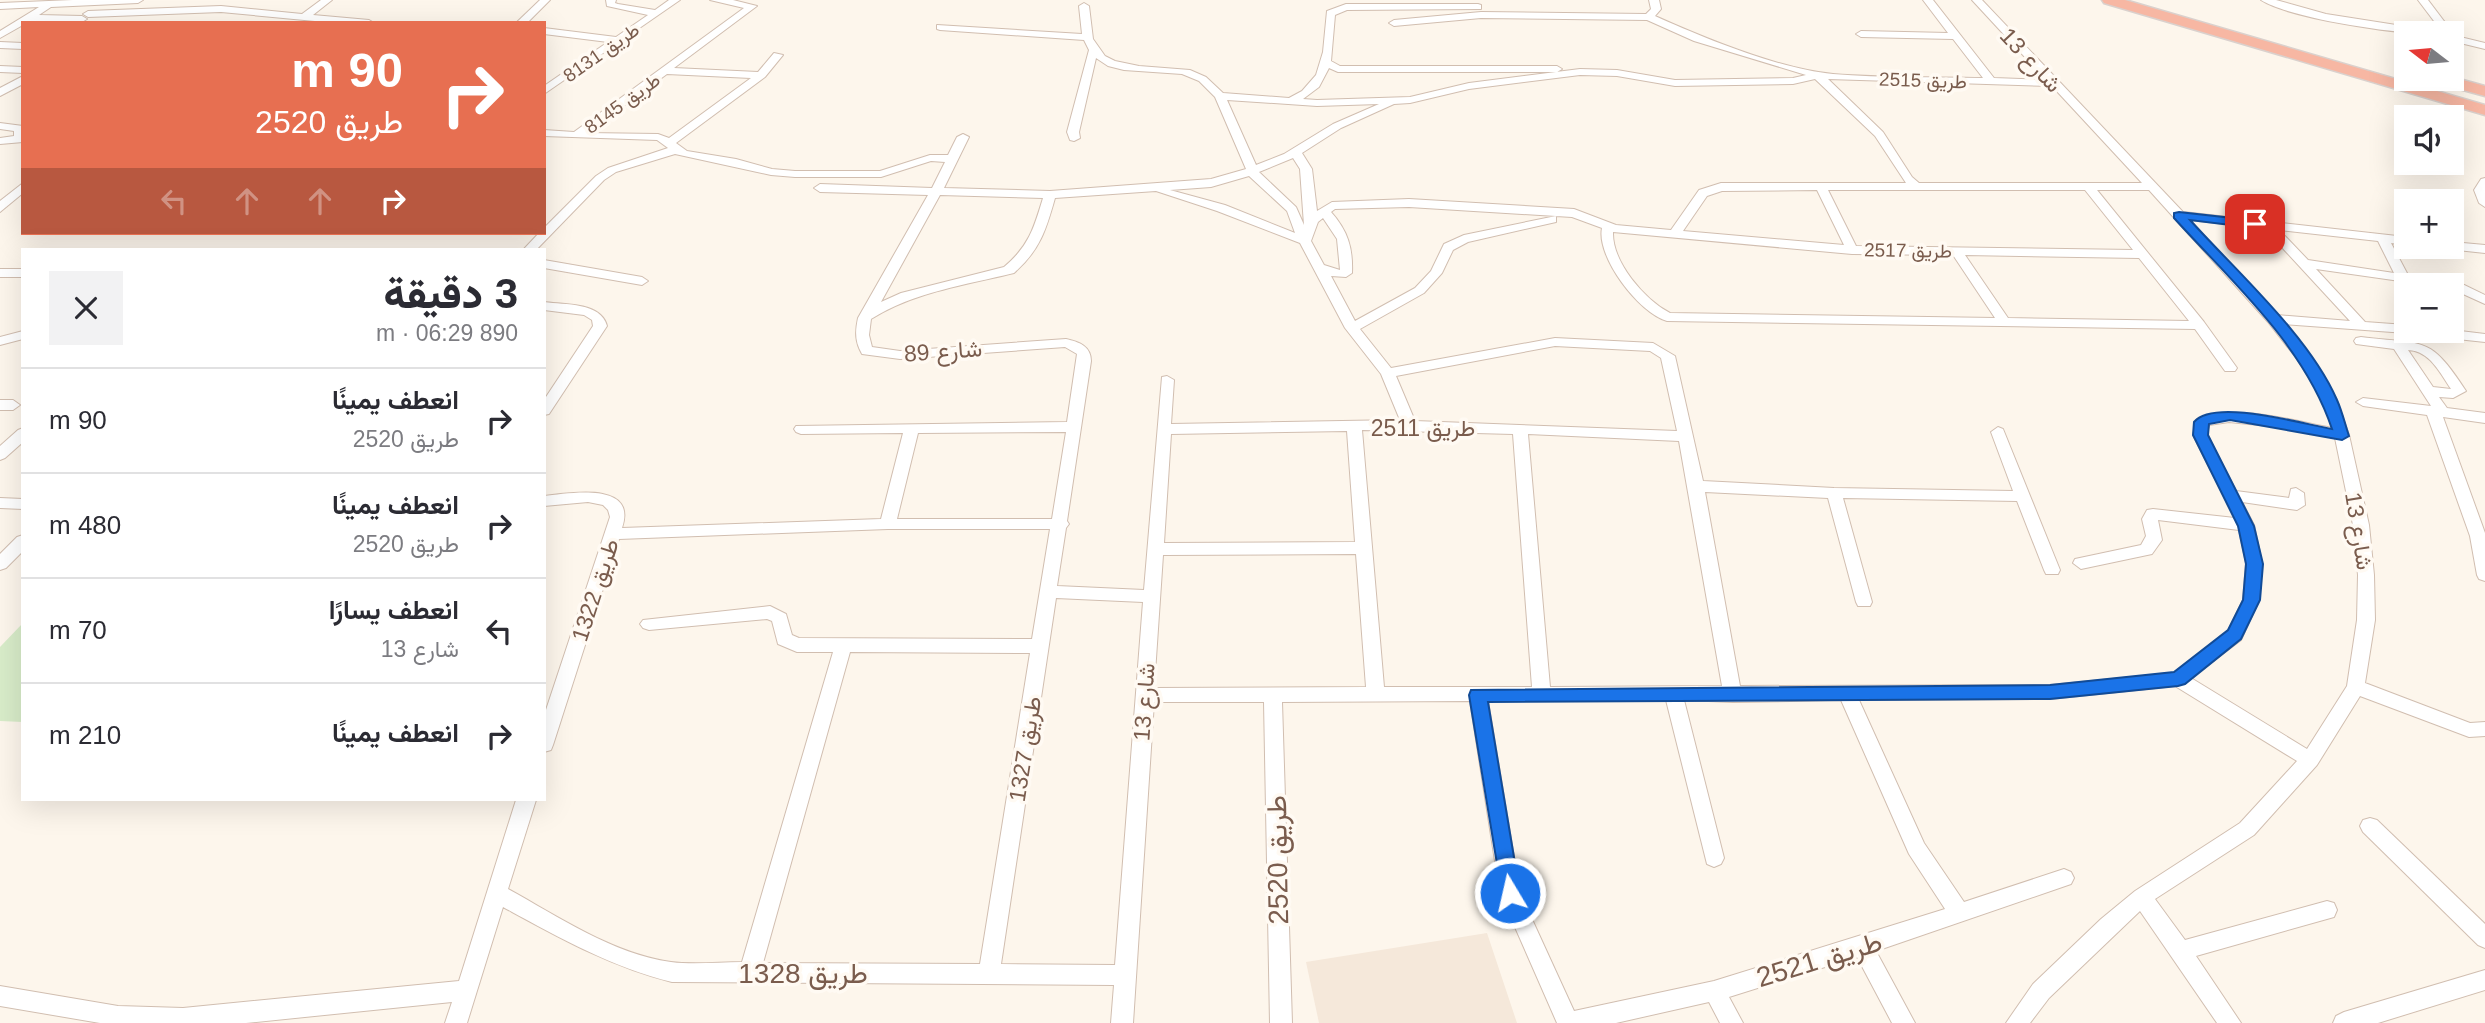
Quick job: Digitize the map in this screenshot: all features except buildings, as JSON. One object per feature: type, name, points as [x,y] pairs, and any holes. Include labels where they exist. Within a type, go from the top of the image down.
[{"type":"highway","points":[[2109,0],[2163,8],[2315,44]]},
{"type":"highway","points":[[2133,0],[2485,102]]},
{"type":"highway","points":[[2163,8],[2485,110]]},
{"type":"highway","points":[[2464,85],[2485,91]]},
{"type":"street","points":[[3,7],[55,2],[138,0]]},
{"type":"street","points":[[166,17],[170,0]]},
{"type":"street","points":[[247,11],[258,0]]},
{"type":"street","points":[[304,17],[327,0]]},
{"type":"street","points":[[523,21],[545,0]]},
{"type":"street","name":"طريق 8131","points":[[611,0],[610,4],[616,7],[657,13]]},
{"type":"street","name":"طريق 8131","points":[[546,90],[675,0]]},
{"type":"street","name":"طريق 8145","points":[[576,136],[668,71],[752,6],[715,0]]},
{"type":"street","points":[[1649,17],[1656,9],[1654,0]]},
{"type":"street","name":"طريق 2515","points":[[1928,0],[1991,82]]},
{"type":"street","name":"شارع 13","points":[[1977,0],[2052,83],[2179,215],[2273,319],[2303,357],[2329,398],[2342,436],[2361,525],[2366,575],[2366,620],[2356,687],[2310,760],[2247,829],[2142,897],[2041,991],[2017,1023]]},
{"type":"street","name":"شارع 13","points":[[1993,0],[1991,9],[1995,21]]},
{"type":"street","points":[[2100,0],[2163,8]]},
{"type":"street","points":[[2266,0],[2325,17],[2394,28]]},
{"type":"street","points":[[2423,0],[2439,21]]},
{"type":"street","points":[[82,18],[106,1]]},
{"type":"street","points":[[22,21],[55,2]]},
{"type":"street","points":[[1291,101],[1316,87],[1327,63],[1330,13],[1346,7],[1380,3],[1649,17],[1698,39],[1817,75],[1879,134],[1908,179],[1917,187]]},
{"type":"street","points":[[1084,5],[1086,37],[1093,51],[1108,64],[1187,71],[1195,74],[1220,96],[1254,175],[1292,210],[1305,241],[1352,328],[1388,373],[1409,425]]},
{"type":"street","points":[[1394,23],[1456,19],[1479,7]]},
{"type":"street","points":[[27,18],[166,17],[247,11],[347,21]]},
{"type":"street","points":[[3,32],[21,22]]},
{"type":"street","points":[[940,27],[1086,37]]},
{"type":"street","points":[[3,32],[21,30]]},
{"type":"street","points":[[546,33],[618,40]]},
{"type":"street","points":[[1861,33],[1955,36]]},
{"type":"street","points":[[2464,41],[2485,46]]},
{"type":"street","points":[[0,45],[18,45]]},
{"type":"street","points":[[0,52],[18,45]]},
{"type":"street","points":[[1074,138],[1084,81],[1093,51]]},
{"type":"street","points":[[546,233],[600,178],[612,170],[672,146],[761,75],[778,55]]},
{"type":"street","points":[[1327,63],[1338,69],[1532,67],[1617,74],[1675,83],[1793,81],[1817,75]]},
{"type":"street","points":[[0,69],[21,70]]},
{"type":"street","name":"طريق 8145","points":[[668,71],[761,75]]},
{"type":"street","points":[[820,188],[1050,195],[1211,183],[1240,176],[1295,151],[1337,125],[1402,100],[1459,88],[1580,72]]},
{"type":"street","name":"طريق 2515","points":[[1817,75],[2052,83]]},
{"type":"street","points":[[0,93],[21,80]]},
{"type":"street","points":[[1220,96],[1291,101],[1402,100]]},
{"type":"street","points":[[3,126],[21,116]]},
{"type":"street","points":[[3,126],[20,130],[21,134]]},
{"type":"street","name":"طريق 8145","points":[[546,133],[652,137],[672,146],[771,172],[794,174],[881,174],[930,158],[952,159]]},
{"type":"street","points":[[865,318],[936,192],[963,137]]},
{"type":"street","points":[[0,141],[21,139]]},
{"type":"street","points":[[1295,151],[1306,169],[1312,220],[1305,241]]},
{"type":"street","points":[[2485,181],[2480,190],[2485,203]]},
{"type":"street","points":[[1674,234],[1698,199],[1711,189],[1734,186],[2150,186]]},
{"type":"street","points":[[2088,186],[2230,368]]},
{"type":"street","points":[[1821,187],[1852,250]]},
{"type":"street","points":[[0,208],[21,188]]},
{"type":"street","points":[[1150,188],[1221,208],[1305,241]]},
{"type":"street","points":[[865,318],[884,305],[906,296],[1009,270],[1022,259],[1038,236],[1050,195]]},
{"type":"street","name":"طريق 2517","points":[[1323,211],[1332,206],[1409,203],[1574,213],[1614,228],[1852,250],[2143,254]]},
{"type":"street","points":[[1312,220],[1323,211],[1342,233],[1347,251],[1346,273],[1336,274],[1320,268]]},
{"type":"street","points":[[1352,328],[1405,300],[1426,285],[1437,272],[1448,247],[1464,240],[1574,213]]},
{"type":"street","points":[[2179,215],[2394,240]]},
{"type":"street","points":[[1614,228],[1608,229],[1606,240],[1629,284],[1653,310],[1667,317],[2199,325]]},
{"type":"street","points":[[531,248],[544,235]]},
{"type":"street","points":[[2382,238],[2400,273]]},
{"type":"street","points":[[2281,239],[2360,324]]},
{"type":"street","points":[[2464,247],[2485,249]]},
{"type":"street","points":[[1956,251],[2004,322]]},
{"type":"street","points":[[546,264],[642,281]]},
{"type":"street","points":[[2306,264],[2394,277]]},
{"type":"street","points":[[0,273],[21,273]]},
{"type":"street","points":[[2464,290],[2485,300]]},
{"type":"street","points":[[546,306],[588,312],[598,318],[600,326],[546,408]]},
{"type":"street","name":"شارع 89","points":[[865,318],[861,334],[863,344],[867,351],[880,354],[1053,343]]},
{"type":"street","points":[[2273,319],[2394,328]]},
{"type":"street","points":[[0,341],[21,336]]},
{"type":"street","points":[[2464,336],[2485,338]]},
{"type":"street","points":[[2361,341],[2421,347],[2433,353],[2459,391],[2450,394],[2429,391]]},
{"type":"street","name":"طريق 1327","points":[[989,973],[1061,524],[1084,353],[1077,347],[1053,343]]},
{"type":"street","points":[[1388,373],[1545,343],[1653,347],[1668,356],[1696,486],[1733,695]]},
{"type":"street","points":[[2402,346],[2401,349],[2429,391],[2438,412],[2481,537],[2485,575]]},
{"type":"street","name":"شارع 13","points":[[1122,1023],[1167,380]]},
{"type":"street","points":[[2363,402],[2485,418]]},
{"type":"street","points":[[1144,695],[1273,697],[2050,692],[2178,679],[2235,635],[2251,600],[2254,564],[2246,526],[2200,435],[2202,422],[2208,417],[2230,415],[2342,436]]},
{"type":"street","name":"طريق 2511","points":[[1163,429],[1354,428],[1409,425],[1684,436]]},
{"type":"street","points":[[801,429],[1073,427]]},
{"type":"street","points":[[888,524],[912,428]]},
{"type":"street","points":[[1354,428],[1376,696]]},
{"type":"street","points":[[1520,429],[1542,694]]},
{"type":"street","points":[[1997,432],[2052,570]]},
{"type":"street","points":[[0,455],[21,435]]},
{"type":"street","points":[[1696,486],[2023,496]]},
{"type":"street","points":[[1834,492],[1864,602]]},
{"type":"street","points":[[2231,495],[2297,505],[2296,493]]},
{"type":"street","name":"طريق 1322","points":[[546,501],[600,498],[611,501],[618,508],[614,534],[546,739]]},
{"type":"street","points":[[0,503],[21,504]]},
{"type":"street","points":[[2081,563],[2146,550],[2154,545],[2156,540],[2150,519],[2153,514],[2164,513],[2246,526]]},
{"type":"street","points":[[614,534],[888,524],[1061,524]]},
{"type":"street","points":[[0,564],[21,543]]},
{"type":"street","points":[[1154,549],[1364,548]]},
{"type":"street","points":[[1050,592],[1151,596]]},
{"type":"street","points":[[649,624],[770,612],[780,618],[782,634],[789,643],[843,646],[1041,646]]},
{"type":"street","points":[[750,972],[843,646]]},
{"type":"street","points":[[2178,679],[2310,760]]},
{"type":"street","points":[[2356,687],[2469,730],[2485,729]]},
{"type":"street","points":[[1847,692],[1916,848],[1960,913]]},
{"type":"street","points":[[1673,694],[1714,858]]},
{"type":"street","name":"طريق 2521","points":[[1478,695],[1510,893],[1569,1023],[1714,991],[1862,946],[2064,878]]},
{"type":"street","name":"طريق 2520","points":[[1273,697],[1281,1023]]},
{"type":"street","points":[[456,1023],[526,801]]},
{"type":"street","points":[[2370,826],[2485,938]]},
{"type":"street","name":"طريق 1328","points":[[498,894],[613,956],[641,966],[672,972],[1127,975]]},
{"type":"street","points":[[2142,897],[2230,1023]]},
{"type":"street","points":[[2181,951],[2326,910]]},
{"type":"street","points":[[1862,946],[1904,1023]]},
{"type":"street","points":[[2344,1023],[2485,980]]},
{"type":"street","points":[[0,996],[23,998],[116,1020],[300,1015],[466,990]]},
{"type":"street","points":[[1714,991],[1732,1023]]},
{"type":"shaded area","points":[[1487,933],[1517,1023],[1319,1023],[1306,962]]},
{"type":"green space","points":[[21,625],[21,722],[0,721],[0,647]]},
{"type":"route","points":[[1510,893],[1478,695],[2050,692],[2178,679],[2235,635],[2251,600],[2254,564],[2246,526],[2200,435],[2202,422],[2208,417],[2230,415],[2342,436],[2329,398],[2303,357],[2273,319],[2179,215],[2255,224]]}]
